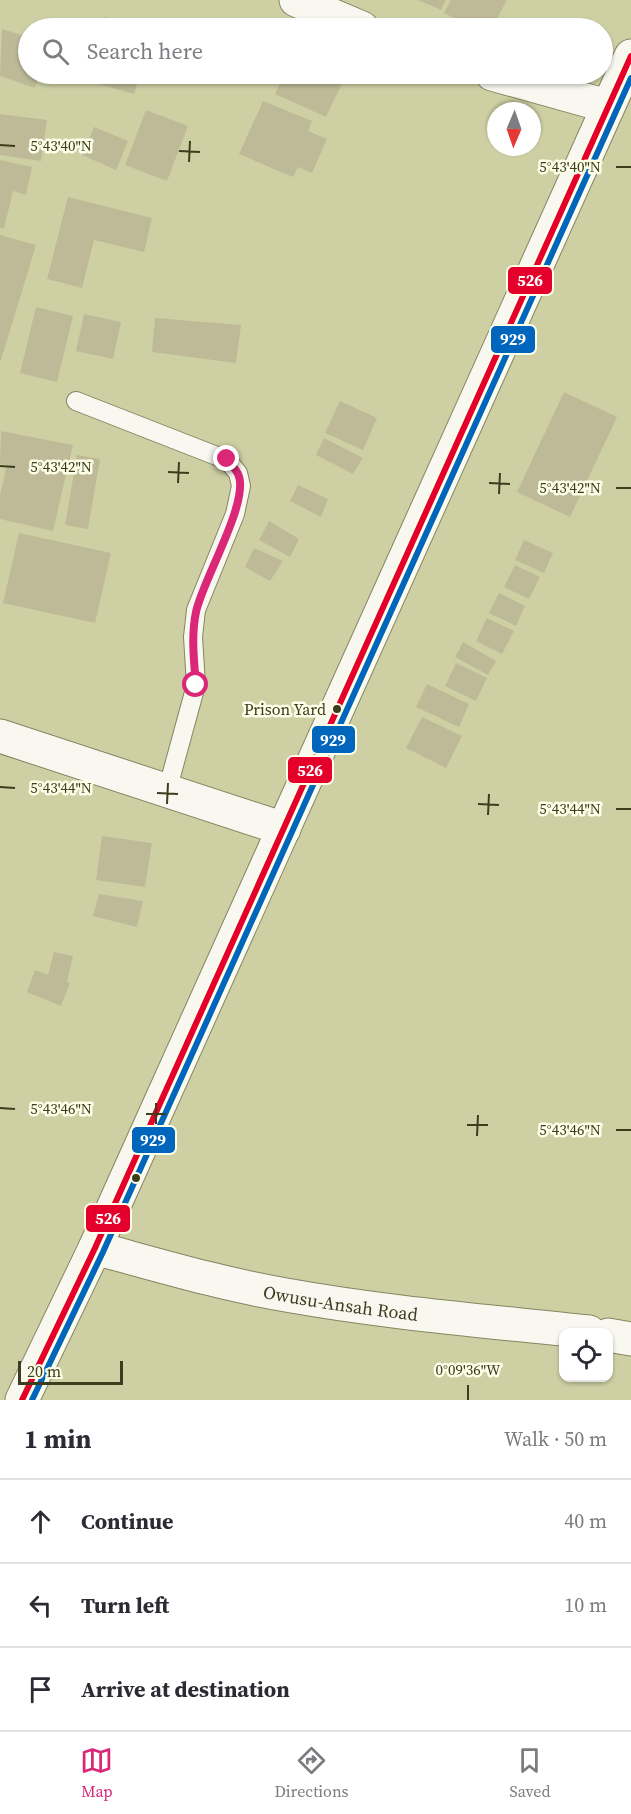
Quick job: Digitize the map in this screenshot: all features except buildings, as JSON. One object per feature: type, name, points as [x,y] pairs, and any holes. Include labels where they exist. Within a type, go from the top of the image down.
[{"type":"main road","points":[[296,0],[338,18]]},
{"type":"main road","points":[[22,1400],[95,1248],[631,56]]},
{"type":"main road","points":[[528,84],[607,106]]},
{"type":"main road","points":[[0,736],[284,829]]},
{"type":"main road","name":"Owusu-Ansah Road","points":[[95,1248],[187,1273],[284,1295],[400,1312],[559,1329]]},
{"type":"main road","points":[[613,1336],[631,1339]]},
{"type":"lane","points":[[76,401],[227,459],[238,473],[241,486],[235,514],[196,610],[193,637],[196,685],[167,791]]},
{"type":"transit line","name":"526","points":[[22,1400],[95,1248],[631,56]]},
{"type":"transit line","name":"929","points":[[32,1400],[103,1252],[631,78]]},
{"type":"place","name":"Prison Yard","points":[[337,709]]},
{"type":"route","points":[[196,685],[193,637],[196,610],[235,514],[241,486],[238,473],[227,459]]}]
